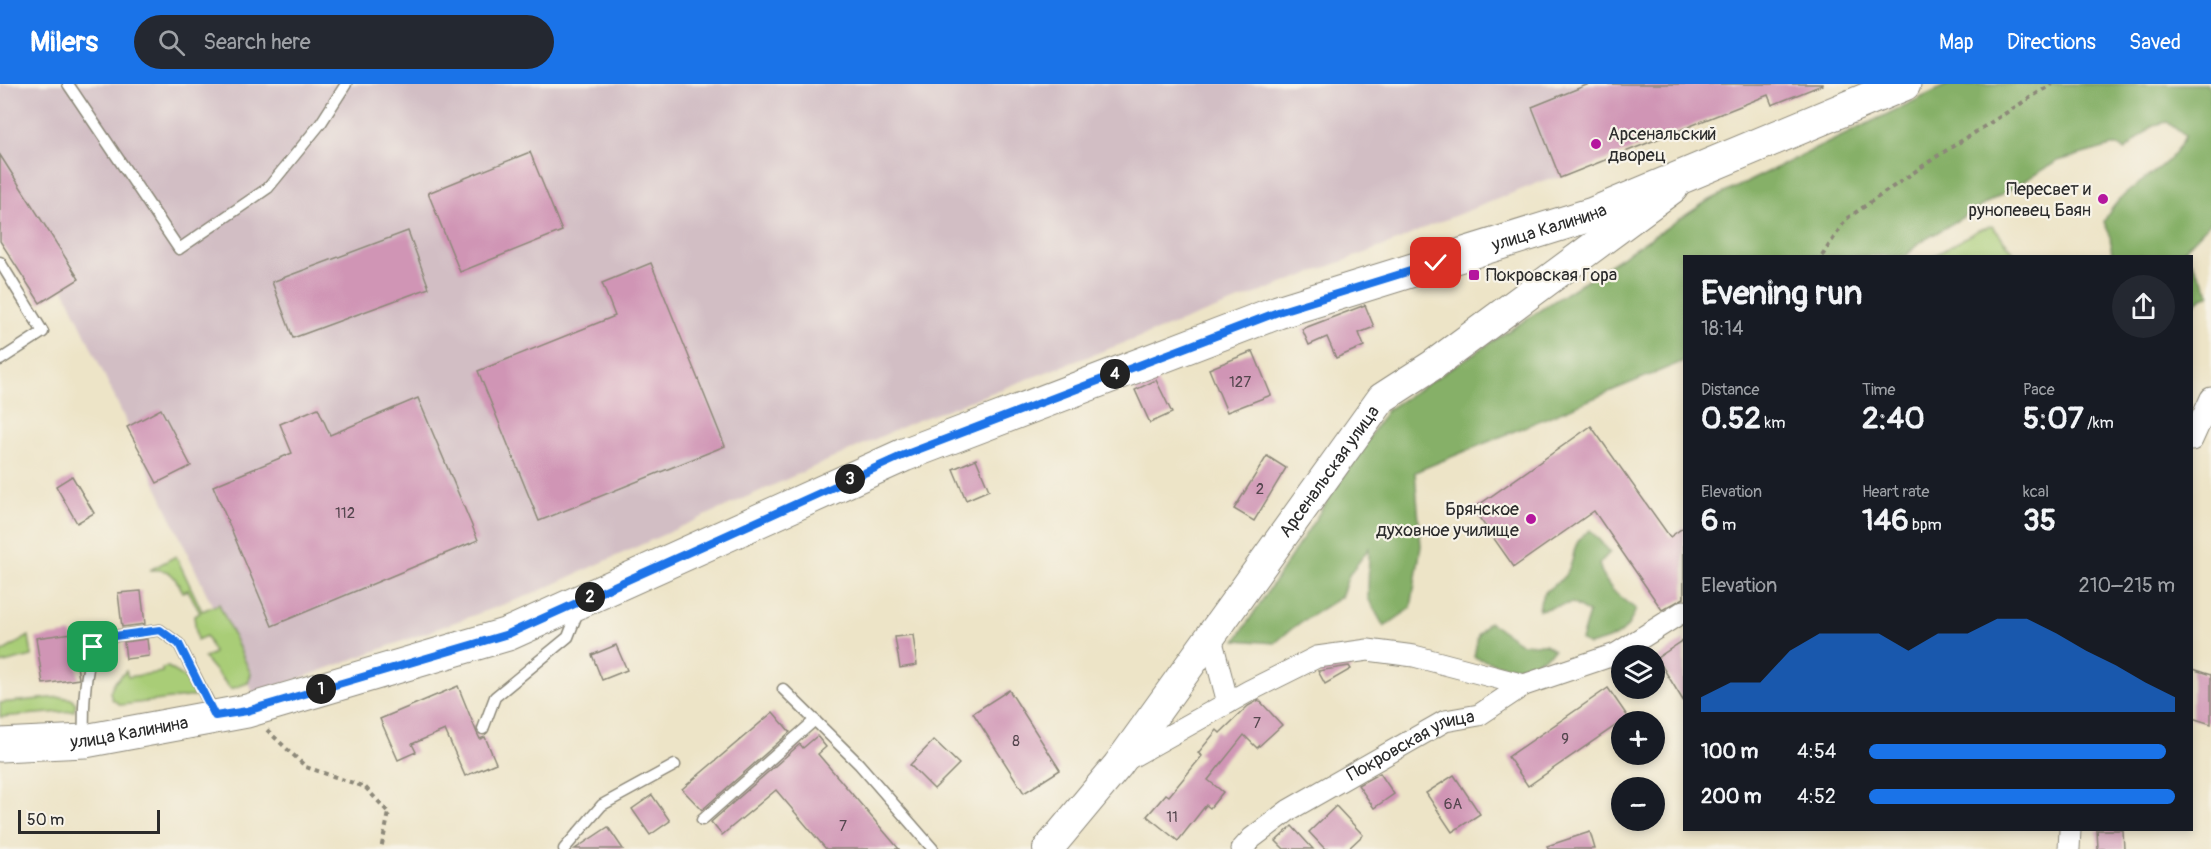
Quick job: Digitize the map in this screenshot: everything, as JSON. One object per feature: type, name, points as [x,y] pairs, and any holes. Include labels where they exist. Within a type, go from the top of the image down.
[{"type":"main road","name":"улица Калинина","points":[[0,745],[85,741],[247,711],[508,634],[904,455],[1278,312],[1593,214],[1691,175],[1904,84]]},
{"type":"street","name":"Арсенальская улица","points":[[1048,849],[1118,765],[1382,398],[1433,365],[1691,175]]},
{"type":"street","points":[[2193,438],[2211,398]]},
{"type":"street","name":"Покровская улица","points":[[1242,849],[1252,838],[1289,810],[1445,721],[1479,714],[1524,686],[1616,654],[1683,611]]},
{"type":"street","points":[[1211,638],[1228,703]]},
{"type":"street","points":[[1118,765],[1228,703],[1317,657],[1368,650],[1414,656],[1524,686]]},
{"type":"street","points":[[2069,849],[2070,831]]},
{"type":"lane","points":[[68,84],[180,249],[268,188],[321,123],[346,84]]},
{"type":"lane","points":[[0,262],[43,332],[0,360]]},
{"type":"lane","points":[[483,729],[495,697],[568,637],[582,600]]},
{"type":"lane","points":[[85,741],[83,714],[93,647],[100,638],[160,630],[179,644],[215,716]]},
{"type":"lane","points":[[783,689],[859,764],[933,849]]},
{"type":"lane","points":[[702,820],[815,720]]},
{"type":"lane","points":[[564,849],[602,805],[675,765]]},
{"type":"path","points":[[1823,255],[1846,219],[1940,154],[2052,84]]},
{"type":"path","points":[[247,711],[306,767],[365,787],[388,813],[381,849]]},
{"type":"shaded area","points":[[0,84],[1800,84],[1801,93],[1772,105],[1768,96],[1560,178],[1548,179],[1397,241],[913,422],[530,595],[254,695],[64,289],[40,303],[0,241]]},
{"type":"green space","points":[[1949,84],[2206,84],[2211,89],[2211,222],[2185,249],[2188,255],[2112,255],[2110,235],[2104,222],[2122,198],[2157,170],[2178,149],[2185,136],[2167,122],[2154,125],[2125,150],[2118,146],[2111,146],[2058,161],[1919,243],[1907,255],[1683,255],[1683,361],[1415,472],[1421,546],[1411,608],[1384,627],[1368,598],[1369,548],[1349,575],[1341,597],[1295,626],[1275,643],[1236,640],[1387,410],[1706,202]]},
{"type":"green space","points":[[1992,226],[2016,255],[1936,255],[1978,230]]},
{"type":"green space","points":[[2193,264],[2210,294],[2193,304]]},
{"type":"green space","points":[[1590,530],[1610,552],[1599,564],[1608,584],[1636,609],[1624,631],[1612,638],[1588,645],[1581,640],[1589,613],[1572,603],[1539,610],[1542,596],[1566,574],[1578,541]]},
{"type":"green space","points":[[176,556],[202,611],[219,604],[251,674],[248,683],[231,689],[204,658],[214,653],[206,636],[197,640],[194,616],[200,613],[188,590],[183,592],[171,574],[163,570],[150,570]]},
{"type":"green space","points":[[1489,622],[1522,644],[1545,644],[1554,650],[1534,663],[1516,667],[1474,657],[1478,635]]},
{"type":"green space","points":[[29,636],[32,656],[0,664],[0,653]]},
{"type":"green space","points":[[168,667],[192,682],[195,696],[121,705],[112,699],[110,692],[114,683],[126,671],[128,677],[162,672],[162,668]]},
{"type":"green space","points":[[61,697],[72,699],[76,704],[74,711],[0,717],[0,703]]},
{"type":"building","name":"Арсенальский дворец","points":[[1589,84],[1822,85],[1772,105],[1768,95],[1560,178],[1532,107]]},
{"type":"building","points":[[530,152],[562,231],[460,272],[428,193]]},
{"type":"building","points":[[0,155],[79,279],[40,303],[0,241]]},
{"type":"building","points":[[408,231],[429,288],[293,338],[272,282]]},
{"type":"building","points":[[651,263],[725,446],[539,521],[478,371],[615,316],[602,283]]},
{"type":"building","points":[[1365,305],[1374,327],[1359,333],[1364,346],[1336,358],[1327,337],[1309,345],[1302,329]]},
{"type":"building","points":[[1253,351],[1271,395],[1227,412],[1209,369]]},
{"type":"building","points":[[1156,380],[1172,413],[1150,423],[1135,390]]},
{"type":"building","points":[[418,398],[478,540],[272,626],[213,486],[292,453],[280,424],[318,408],[330,435]]},
{"type":"building","points":[[161,409],[191,466],[157,483],[127,427]]},
{"type":"building","name":"Брянское духовное училище","points":[[1591,426],[1670,537],[1683,528],[1683,599],[1662,610],[1594,511],[1514,567],[1473,509]]},
{"type":"building","points":[[1267,456],[1286,468],[1254,521],[1234,509]]},
{"type":"building","points":[[976,459],[989,490],[966,500],[953,469]]},
{"type":"building","points":[[72,476],[94,513],[77,523],[56,486]]},
{"type":"building","points":[[141,591],[145,624],[122,627],[118,593]]},
{"type":"building","points":[[72,633],[79,679],[43,684],[36,638]]},
{"type":"building","points":[[913,635],[917,665],[900,668],[895,637]]},
{"type":"building","points":[[147,639],[149,656],[126,659],[124,642]]},
{"type":"building","points":[[1683,641],[1683,700],[1665,671],[1665,653]]},
{"type":"building","points":[[616,645],[627,670],[602,680],[592,655]]},
{"type":"building","points":[[1349,666],[1351,669],[1325,684],[1318,671]]},
{"type":"building","points":[[2193,669],[2211,675],[2211,724],[2193,718]]},
{"type":"building","points":[[458,686],[477,733],[480,739],[485,737],[496,763],[465,776],[445,730],[412,744],[416,752],[398,760],[380,719]]},
{"type":"building","points":[[1608,688],[1611,699],[1616,699],[1624,711],[1611,711],[1611,729],[1528,786],[1508,757]]},
{"type":"building","points":[[1009,690],[1060,770],[1024,793],[973,713]]},
{"type":"building","points":[[1259,700],[1282,725],[1257,748],[1244,735],[1208,780],[1223,792],[1210,808],[1206,805],[1178,841],[1147,816],[1166,794],[1169,796],[1202,756],[1198,753],[1217,730],[1220,733],[1248,706]]},
{"type":"building","points":[[773,712],[790,732],[702,810],[682,789]]},
{"type":"building","points":[[817,736],[826,747],[818,754],[899,849],[826,849],[776,790],[722,835],[711,822],[800,744],[803,748]]},
{"type":"building","points":[[934,740],[959,764],[934,789],[910,765]]},
{"type":"building","points":[[1380,773],[1394,794],[1374,808],[1358,785]]},
{"type":"building","points":[[1454,775],[1480,814],[1452,832],[1426,793]]},
{"type":"building","points":[[652,795],[670,821],[650,835],[632,809]]},
{"type":"building","points":[[1336,806],[1363,835],[1348,849],[1325,849],[1309,832]]},
{"type":"building","points":[[1292,826],[1313,849],[1284,849],[1276,841]]},
{"type":"building","points":[[608,827],[623,849],[575,849]]},
{"type":"building","points":[[2097,831],[2123,831],[2124,849],[2098,849]]},
{"type":"building","points":[[1590,832],[1595,849],[1548,849],[1547,846]]},
{"type":"place","name":"Арсенальский дворец","points":[[1596,144]]},
{"type":"place","name":"Пересвет и рунопевец Баян","points":[[2103,199]]},
{"type":"place","name":"Покровская Гора","points":[[1474,275]]},
{"type":"place","name":"Брянское духовное училище","points":[[1531,519]]},
{"type":"route","points":[[93,647],[100,638],[160,630],[179,644],[215,716],[247,711],[508,634],[904,455],[1278,312],[1436,263]]}]
